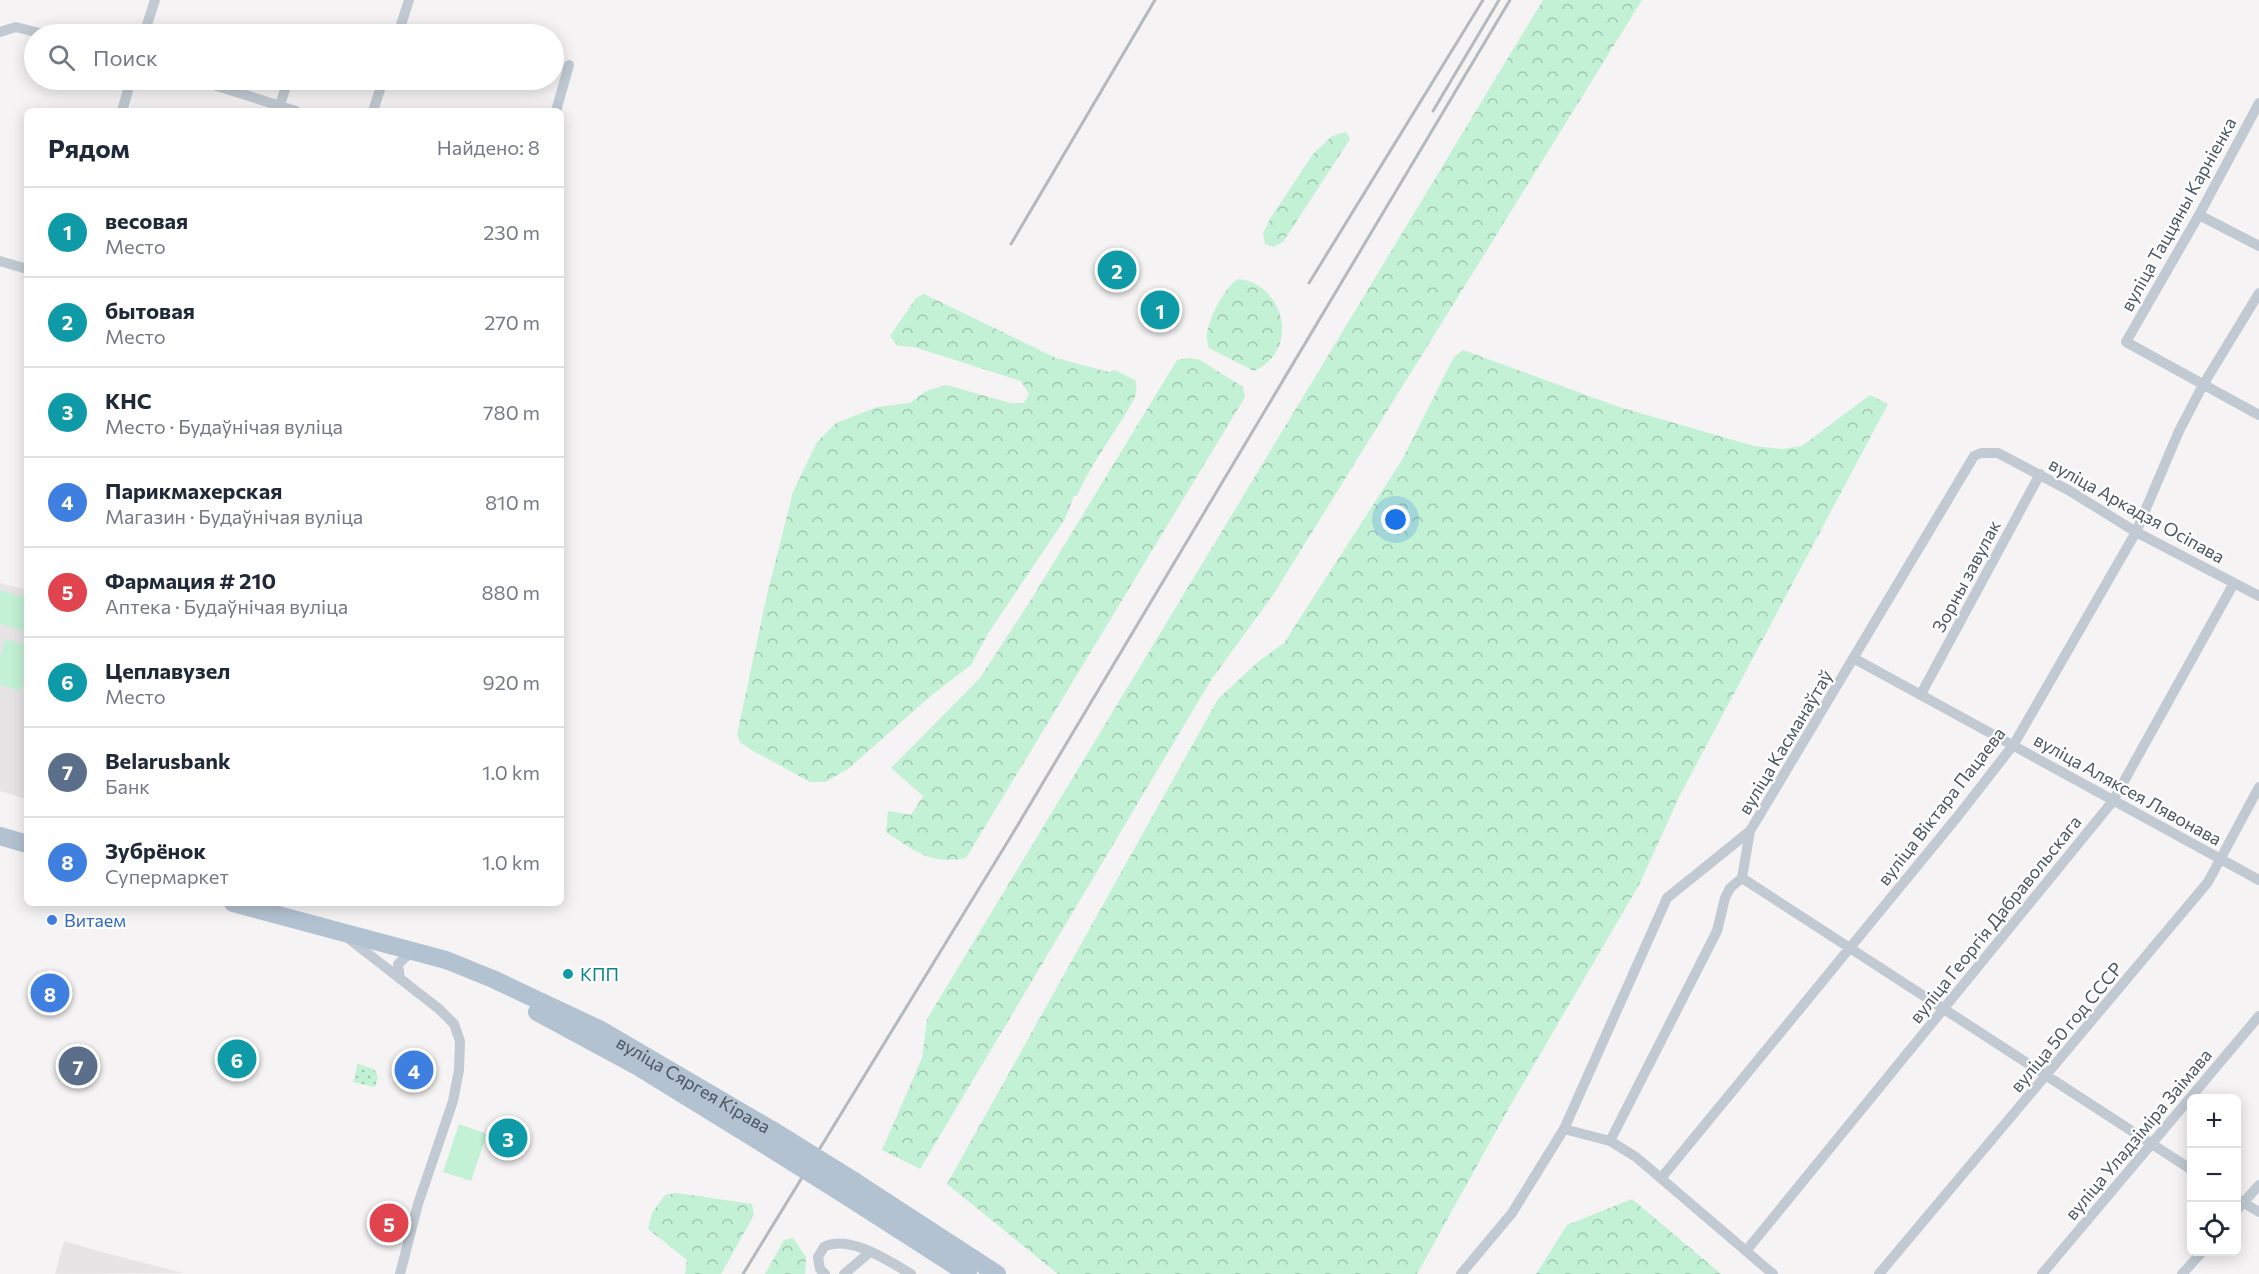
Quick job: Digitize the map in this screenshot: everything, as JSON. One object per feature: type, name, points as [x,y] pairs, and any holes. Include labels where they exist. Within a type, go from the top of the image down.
[{"type":"main road","points":[[0,836],[24,843]]},
{"type":"main road","name":"вуліца Сяргея Кірава","points":[[245,906],[339,930],[367,945],[407,956],[467,979],[552,1019],[767,1136]]},
{"type":"main road","name":"вуліца Сяргея Кірава","points":[[367,945],[446,960],[551,1005],[669,1067],[767,1136],[851,1189],[997,1274]]},
{"type":"main road","name":"вуліца Сяргея Кірава","points":[[851,1189],[968,1274]]},
{"type":"street","points":[[147,24],[155,0]]},
{"type":"street","points":[[401,24],[409,0]]},
{"type":"street","points":[[0,32],[16,27],[24,29]]},
{"type":"street","points":[[564,83],[569,65]]},
{"type":"street","points":[[123,108],[128,90]]},
{"type":"street","points":[[226,90],[276,108]]},
{"type":"street","points":[[279,108],[285,90]]},
{"type":"street","points":[[374,108],[380,90]]},
{"type":"street","points":[[557,108],[562,90]]},
{"type":"street","name":"вуліца Таццяны Карніенка","points":[[2202,385],[2126,342],[2199,215],[2259,103]]},
{"type":"street","points":[[2199,215],[2259,246]]},
{"type":"street","points":[[0,261],[24,268]]},
{"type":"street","name":"вуліца Віктара Пацаева","points":[[1662,1177],[1958,816],[2014,744],[2136,531],[2179,431],[2202,385],[2259,293]]},
{"type":"street","points":[[2202,385],[2259,415]]},
{"type":"street","name":"вуліца Аркадзя Осіпава","points":[[1998,453],[2040,474],[2136,531],[2259,596]]},
{"type":"street","name":"вуліца Касманаўтаў","points":[[1610,1141],[1717,931],[1725,898],[1730,888],[1742,878],[1750,831],[1855,659],[1974,456],[1998,453]]},
{"type":"street","name":"Зорны завулак","points":[[1921,694],[2040,474]]},
{"type":"street","name":"вуліца Георгія Дабравольскага","points":[[1746,1251],[2113,801],[2234,583]]},
{"type":"street","name":"вуліца Аляксея Лявонава","points":[[1855,659],[2259,880]]},
{"type":"street","name":"вуліца 50 год СССР","points":[[1879,1274],[2046,1078],[2208,882],[2259,787]]},
{"type":"street","points":[[1461,1274],[1512,1213],[1563,1129],[1667,898],[1750,831]]},
{"type":"street","points":[[1742,878],[2046,1078],[2187,1167]]},
{"type":"street","points":[[367,945],[400,979],[454,1024],[460,1041],[459,1070],[453,1101],[418,1204],[399,1274]]},
{"type":"street","points":[[400,979],[398,964],[407,956]]},
{"type":"street","name":"вуліца Уладзіміра Заімава","points":[[2042,1274],[2259,1016]]},
{"type":"street","points":[[1563,1129],[1610,1141],[1662,1177],[1773,1274]]},
{"type":"street","points":[[2241,1202],[2259,1185]]},
{"type":"street","points":[[2241,1205],[2259,1212]]},
{"type":"street","points":[[825,1274],[820,1269],[818,1257],[828,1245],[854,1246],[911,1274]]},
{"type":"street","points":[[844,1274],[869,1253]]},
{"type":"street","points":[[2182,1274],[2198,1256]]},
{"type":"shaded area","points":[[0,583],[24,589],[24,798],[0,791]]},
{"type":"shaded area","points":[[64,1241],[98,1251],[183,1273],[55,1274]]},
{"type":"green space","points":[[1543,0],[1642,0],[1273,595],[1211,680],[920,1169],[882,1150],[922,1058],[927,1019]]},
{"type":"green space","points":[[1346,132],[1350,139],[1283,242],[1273,247],[1265,244],[1263,233],[1270,219],[1313,154],[1332,136]]},
{"type":"green space","points":[[1238,279],[1253,283],[1266,292],[1281,318],[1282,333],[1278,348],[1269,361],[1254,371],[1209,348],[1207,339],[1208,327],[1218,303]]},
{"type":"green space","points":[[924,294],[1056,358],[1109,372],[1115,370],[1135,380],[1136,394],[1077,496],[1074,496],[1065,519],[989,632],[971,665],[933,694],[848,769],[825,782],[810,782],[750,749],[740,742],[737,734],[767,595],[793,492],[817,442],[836,423],[877,407],[910,403],[926,391],[947,385],[1010,403],[1024,403],[1029,394],[1021,381],[914,347],[898,346],[890,336],[916,298]]},
{"type":"green space","points":[[1463,350],[1619,407],[1754,446],[1782,449],[1802,446],[1870,395],[1888,404],[1679,797],[1640,883],[1510,1106],[1417,1274],[1058,1274],[947,1184],[1218,699],[1259,661],[1284,643],[1402,460],[1454,357]]},
{"type":"green space","points":[[1190,358],[1200,360],[1243,387],[1245,397],[966,858],[942,860],[923,855],[886,832],[888,811],[911,815],[923,796],[891,768],[980,678],[1029,603],[1177,360]]},
{"type":"green space","points":[[0,590],[24,597],[24,631],[0,624]]},
{"type":"green space","points":[[5,639],[24,644],[24,680],[21,691],[0,685],[0,659]]},
{"type":"green space","points":[[358,1064],[374,1069],[378,1077],[375,1087],[353,1082]]},
{"type":"green space","points":[[459,1124],[487,1134],[471,1181],[443,1172]]},
{"type":"green space","points":[[677,1193],[752,1204],[754,1215],[721,1274],[685,1274],[687,1260],[648,1229],[652,1213],[665,1195]]},
{"type":"green space","points":[[1632,1199],[1721,1274],[1536,1274],[1567,1225]]},
{"type":"green space","points":[[793,1238],[806,1257],[805,1274],[765,1274],[784,1240]]},
{"type":"railway","points":[[1011,244],[1155,0]]},
{"type":"railway","points":[[1309,283],[1483,0]]},
{"type":"railway","points":[[1433,111],[1499,0]]},
{"type":"railway","points":[[743,1274],[1013,833],[1510,0]]},
{"type":"place","name":"бытовая","points":[[1117,270]]},
{"type":"place","name":"весовая","points":[[1160,310]]},
{"type":"place","name":"Витаем","points":[[52,920]]},
{"type":"place","name":"КПП","points":[[568,974]]},
{"type":"place","name":"Зубрёнок","points":[[50,993]]},
{"type":"place","name":"Цеплавузел","points":[[237,1059]]},
{"type":"place","name":"Belarusbank","points":[[78,1066]]},
{"type":"place","name":"Парикмахерская","points":[[414,1070]]},
{"type":"place","name":"КНС","points":[[508,1138]]},
{"type":"place","name":"Фармация # 210","points":[[389,1223]]}]
